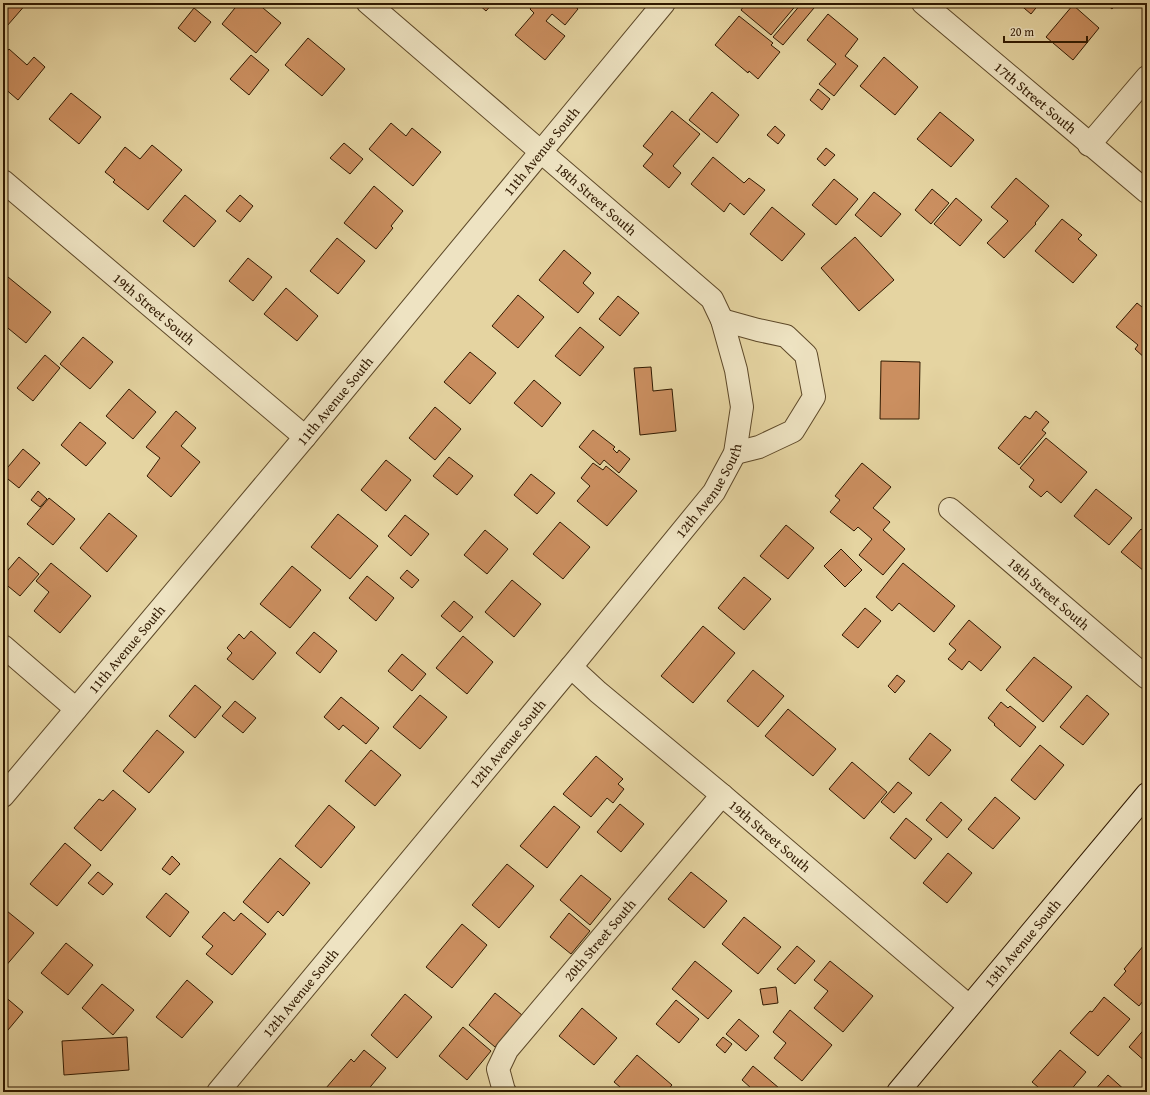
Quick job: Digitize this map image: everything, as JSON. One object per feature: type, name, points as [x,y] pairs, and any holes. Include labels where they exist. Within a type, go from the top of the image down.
[{"type":"street","name":"18th Street South","points":[[368,3],[712,298],[722,320],[736,370]]},
{"type":"street","name":"11th Avenue South","points":[[3,796],[305,437],[664,3]]},
{"type":"street","name":"17th Street South","points":[[923,3],[1147,192]]},
{"type":"street","points":[[1090,145],[1147,77]]},
{"type":"street","name":"19th Street South","points":[[3,181],[305,437]]},
{"type":"street","points":[[722,320],[786,336],[806,355],[814,397],[793,431],[759,447],[735,453]]},
{"type":"street","name":"12th Avenue South","points":[[218,1092],[571,667],[714,492],[735,453],[742,407],[736,370]]},
{"type":"street","name":"18th Street South","points":[[950,509],[1147,678]]},
{"type":"street","points":[[3,646],[76,710]]},
{"type":"street","name":"19th Street South","points":[[571,667],[598,692],[722,795],[969,1006]]},
{"type":"street","name":"13th Avenue South","points":[[898,1092],[1147,794]]},
{"type":"street","name":"20th Street South","points":[[505,1092],[498,1069],[507,1050],[722,795]]},
{"type":"building","points":[[3,3],[27,3],[7,26],[3,23]]},
{"type":"building","points":[[239,3],[257,3],[281,23],[256,53],[222,24]]},
{"type":"building","points":[[477,3],[493,3],[486,11]]},
{"type":"building","points":[[535,3],[571,3],[578,9],[565,25],[552,14],[546,21],[565,36],[545,60],[515,35],[534,13],[530,9]]},
{"type":"building","points":[[746,3],[798,3],[771,35],[741,10]]},
{"type":"building","points":[[802,3],[808,3],[814,8],[783,45],[773,37]]},
{"type":"building","points":[[1018,3],[1040,3],[1031,14]]},
{"type":"building","points":[[1105,3],[1117,3],[1112,9]]},
{"type":"building","points":[[1073,5],[1099,28],[1073,60],[1046,37]]},
{"type":"building","points":[[194,8],[211,22],[195,42],[178,28]]},
{"type":"building","points":[[828,14],[858,39],[845,56],[858,66],[834,96],[819,84],[836,64],[807,40]]},
{"type":"building","points":[[739,16],[773,43],[771,45],[780,52],[758,79],[749,71],[748,73],[715,45]]},
{"type":"building","points":[[308,38],[345,69],[322,96],[285,65]]},
{"type":"building","points":[[9,49],[27,65],[34,57],[45,67],[18,100],[3,87],[3,56]]},
{"type":"building","points":[[251,55],[269,70],[249,95],[230,79]]},
{"type":"building","points":[[884,57],[918,87],[895,115],[860,86]]},
{"type":"building","points":[[818,89],[830,99],[822,110],[810,100]]},
{"type":"building","points":[[712,92],[739,115],[717,143],[689,120]]},
{"type":"building","points":[[71,93],[101,117],[79,144],[49,119]]},
{"type":"building","points":[[672,111],[700,134],[673,166],[681,173],[669,188],[643,166],[653,154],[643,146]]},
{"type":"building","points":[[940,112],[974,140],[951,167],[917,139]]},
{"type":"building","points":[[391,123],[406,136],[412,128],[441,152],[413,186],[369,149]]},
{"type":"building","points":[[775,126],[785,135],[778,144],[767,135]]},
{"type":"building","points":[[344,143],[363,159],[350,174],[330,158]]},
{"type":"building","points":[[152,145],[182,170],[148,210],[113,182],[115,180],[105,172],[125,147],[140,159]]},
{"type":"building","points":[[826,148],[835,155],[825,166],[817,159]]},
{"type":"building","points":[[713,157],[744,183],[749,178],[765,190],[744,215],[730,203],[724,212],[691,184]]},
{"type":"building","points":[[1016,178],[1049,206],[1035,223],[1036,224],[1004,258],[987,243],[1008,221],[991,207]]},
{"type":"building","points":[[834,179],[858,199],[836,225],[812,205]]},
{"type":"building","points":[[374,186],[403,211],[391,226],[393,228],[376,249],[344,223]]},
{"type":"building","points":[[932,189],[949,203],[931,224],[915,210]]},
{"type":"building","points":[[874,192],[901,214],[881,237],[855,215]]},
{"type":"building","points":[[185,195],[216,221],[194,247],[163,221]]},
{"type":"building","points":[[240,195],[253,206],[240,222],[226,211]]},
{"type":"building","points":[[956,198],[982,220],[960,246],[934,224]]},
{"type":"building","points":[[772,207],[805,234],[782,261],[750,234]]},
{"type":"building","points":[[1062,219],[1082,235],[1078,239],[1097,255],[1073,283],[1035,251]]},
{"type":"building","points":[[855,237],[894,280],[859,311],[821,268]]},
{"type":"building","points":[[337,238],[365,261],[338,294],[310,271]]},
{"type":"building","points":[[564,250],[591,273],[583,283],[594,293],[578,313],[539,280]]},
{"type":"building","points":[[248,258],[272,277],[253,301],[229,281]]},
{"type":"building","points":[[8,277],[51,312],[26,343],[3,324],[3,283]]},
{"type":"building","points":[[286,288],[318,316],[297,341],[264,314]]},
{"type":"building","points":[[518,295],[544,317],[518,348],[492,326]]},
{"type":"building","points":[[618,296],[639,313],[620,336],[599,319]]},
{"type":"building","points":[[1137,303],[1147,311],[1147,360],[1135,349],[1138,345],[1116,327]]},
{"type":"building","points":[[580,327],[604,347],[580,376],[555,356]]},
{"type":"building","points":[[83,337],[113,362],[90,389],[60,364]]},
{"type":"building","points":[[470,352],[496,373],[470,404],[444,382]]},
{"type":"building","points":[[45,355],[60,368],[33,401],[17,388]]},
{"type":"building","points":[[881,361],[920,362],[919,419],[880,419]]},
{"type":"building","points":[[651,367],[653,391],[672,389],[676,431],[640,435],[634,368]]},
{"type":"building","points":[[534,380],[561,403],[542,427],[514,403]]},
{"type":"building","points":[[129,389],[156,412],[133,439],[106,416]]},
{"type":"building","points":[[435,407],[461,429],[435,460],[409,438]]},
{"type":"building","points":[[176,411],[196,428],[181,446],[200,462],[171,497],[147,476],[160,458],[146,447]]},
{"type":"building","points":[[1036,411],[1049,422],[1042,430],[1046,433],[1019,465],[998,448],[1025,416],[1030,419]]},
{"type":"building","points":[[80,422],[106,443],[86,466],[61,445]]},
{"type":"building","points":[[593,430],[615,447],[613,449],[617,453],[619,450],[630,459],[619,473],[604,460],[600,465],[579,447]]},
{"type":"building","points":[[1046,438],[1087,472],[1061,503],[1047,491],[1041,497],[1029,487],[1034,480],[1020,468]]},
{"type":"building","points":[[23,449],[40,463],[19,488],[3,475],[3,473]]},
{"type":"building","points":[[449,457],[473,476],[457,495],[433,476]]},
{"type":"building","points":[[386,460],[411,480],[386,511],[361,490]]},
{"type":"building","points":[[593,463],[603,470],[606,466],[637,491],[607,526],[577,501],[590,486],[581,478]]},
{"type":"building","points":[[862,463],[891,487],[873,508],[890,522],[883,530],[905,549],[883,575],[859,555],[872,539],[858,527],[854,531],[830,512],[840,500],[835,496]]},
{"type":"building","points":[[531,474],[555,493],[537,514],[514,495]]},
{"type":"building","points":[[1096,489],[1132,518],[1109,545],[1074,516]]},
{"type":"building","points":[[38,491],[47,499],[40,507],[31,500]]},
{"type":"building","points":[[49,498],[75,519],[53,545],[27,524]]},
{"type":"building","points":[[109,513],[137,536],[107,572],[80,548]]},
{"type":"building","points":[[338,514],[378,546],[350,579],[311,547]]},
{"type":"building","points":[[405,515],[429,534],[411,556],[388,536]]},
{"type":"building","points":[[560,522],[590,547],[563,579],[533,554]]},
{"type":"building","points":[[786,525],[814,548],[788,579],[760,556]]},
{"type":"building","points":[[1141,529],[1147,534],[1147,567],[1144,571],[1121,552]]},
{"type":"building","points":[[485,530],[508,549],[487,574],[464,555]]},
{"type":"building","points":[[841,549],[862,570],[845,587],[824,566]]},
{"type":"building","points":[[19,557],[39,574],[20,596],[3,582],[3,576]]},
{"type":"building","points":[[51,563],[91,596],[60,633],[34,611],[49,592],[36,581]]},
{"type":"building","points":[[903,563],[955,606],[934,632],[899,603],[892,611],[876,597]]},
{"type":"building","points":[[292,566],[321,590],[290,628],[260,604]]},
{"type":"building","points":[[407,570],[419,580],[412,588],[400,578]]},
{"type":"building","points":[[367,576],[394,598],[376,621],[349,598]]},
{"type":"building","points":[[744,577],[771,599],[744,630],[718,608]]},
{"type":"building","points":[[512,580],[541,604],[514,637],[485,612]]},
{"type":"building","points":[[454,601],[473,617],[460,632],[441,616]]},
{"type":"building","points":[[865,608],[881,621],[858,648],[842,635]]},
{"type":"building","points":[[969,620],[1001,647],[981,671],[969,661],[962,670],[948,659],[956,650],[949,644]]},
{"type":"building","points":[[703,626],[735,653],[693,703],[661,676]]},
{"type":"building","points":[[251,631],[276,653],[253,680],[227,659],[232,653],[227,648],[239,634],[244,639]]},
{"type":"building","points":[[314,632],[337,651],[320,673],[296,653]]},
{"type":"building","points":[[463,636],[493,662],[467,694],[436,668]]},
{"type":"building","points":[[402,654],[426,674],[412,691],[388,671]]},
{"type":"building","points":[[1034,657],[1072,687],[1043,722],[1006,690]]},
{"type":"building","points":[[753,670],[784,696],[758,727],[727,701]]},
{"type":"building","points":[[897,675],[905,681],[895,693],[888,686]]},
{"type":"building","points":[[195,685],[221,707],[195,738],[169,716]]},
{"type":"building","points":[[420,695],[447,717],[420,749],[393,727]]},
{"type":"building","points":[[1087,695],[1109,714],[1083,745],[1060,727]]},
{"type":"building","points":[[341,697],[379,728],[366,744],[343,725],[339,730],[324,717]]},
{"type":"building","points":[[235,701],[256,718],[243,733],[222,716]]},
{"type":"building","points":[[1001,702],[1008,708],[1010,706],[1036,727],[1020,747],[988,718]]},
{"type":"building","points":[[788,709],[836,749],[813,776],[765,736]]},
{"type":"building","points":[[157,730],[184,752],[149,793],[123,771]]},
{"type":"building","points":[[930,733],[951,750],[929,776],[909,759]]},
{"type":"building","points":[[1040,745],[1064,765],[1035,800],[1011,780]]},
{"type":"building","points":[[371,750],[401,775],[375,806],[345,781]]},
{"type":"building","points":[[596,756],[623,779],[618,784],[624,789],[613,803],[607,798],[591,817],[563,794]]},
{"type":"building","points":[[852,762],[887,792],[864,819],[829,789]]},
{"type":"building","points":[[898,782],[912,793],[894,813],[881,802]]},
{"type":"building","points":[[113,790],[136,809],[101,851],[74,828],[99,799],[103,801]]},
{"type":"building","points":[[995,797],[1020,818],[993,849],[968,829]]},
{"type":"building","points":[[941,802],[962,820],[947,838],[926,820]]},
{"type":"building","points":[[620,804],[644,824],[621,852],[597,832]]},
{"type":"building","points":[[329,805],[355,827],[321,868],[295,846]]},
{"type":"building","points":[[554,806],[580,827],[547,868],[520,846]]},
{"type":"building","points":[[906,818],[932,839],[915,859],[890,838]]},
{"type":"building","points":[[65,843],[91,865],[57,906],[30,884]]},
{"type":"building","points":[[948,853],[972,873],[947,903],[923,883]]},
{"type":"building","points":[[172,856],[180,864],[170,875],[162,869]]},
{"type":"building","points":[[280,858],[310,883],[283,916],[278,911],[268,923],[243,902]]},
{"type":"building","points":[[507,864],[534,886],[499,928],[472,905]]},
{"type":"building","points":[[98,872],[113,884],[103,895],[88,883]]},
{"type":"building","points":[[691,872],[727,901],[704,928],[668,899]]},
{"type":"building","points":[[581,875],[611,899],[590,925],[560,900]]},
{"type":"building","points":[[166,893],[189,912],[170,937],[146,917]]},
{"type":"building","points":[[7,911],[34,933],[4,968],[3,915]]},
{"type":"building","points":[[224,912],[234,921],[241,913],[266,934],[232,975],[206,954],[213,946],[202,937]]},
{"type":"building","points":[[569,913],[590,931],[571,954],[550,937]]},
{"type":"building","points":[[744,917],[781,947],[758,974],[722,944]]},
{"type":"building","points":[[462,924],[487,945],[452,988],[426,967]]},
{"type":"building","points":[[66,943],[93,965],[68,995],[41,973]]},
{"type":"building","points":[[1144,945],[1147,948],[1147,996],[1139,1006],[1114,985],[1126,971],[1124,969]]},
{"type":"building","points":[[797,946],[815,961],[795,984],[777,969]]},
{"type":"building","points":[[695,961],[732,991],[708,1019],[672,989]]},
{"type":"building","points":[[830,961],[873,996],[843,1032],[814,1008],[828,991],[814,980]]},
{"type":"building","points":[[187,980],[213,1002],[182,1038],[156,1017]]},
{"type":"building","points":[[102,984],[134,1010],[113,1035],[82,1008]]},
{"type":"building","points":[[776,987],[778,1003],[763,1005],[760,989]]},
{"type":"building","points":[[495,993],[522,1015],[495,1047],[469,1025]]},
{"type":"building","points":[[405,994],[432,1017],[397,1058],[371,1035]]},
{"type":"building","points":[[3,995],[23,1012],[3,1036]]},
{"type":"building","points":[[1104,997],[1130,1019],[1098,1056],[1070,1033],[1090,1011],[1092,1012]]},
{"type":"building","points":[[676,1000],[699,1019],[679,1043],[656,1024]]},
{"type":"building","points":[[582,1008],[617,1038],[594,1065],[559,1036]]},
{"type":"building","points":[[790,1010],[832,1045],[802,1081],[774,1058],[786,1043],[773,1032]]},
{"type":"building","points":[[739,1019],[759,1036],[746,1051],[726,1034]]},
{"type":"building","points":[[1147,1026],[1147,1063],[1129,1047]]},
{"type":"building","points":[[463,1027],[491,1051],[467,1080],[439,1056]]},
{"type":"building","points":[[127,1037],[129,1070],[64,1075],[62,1041]]},
{"type":"building","points":[[723,1037],[732,1044],[725,1053],[716,1045]]},
{"type":"building","points":[[364,1050],[386,1068],[366,1092],[330,1092],[326,1088],[351,1059],[354,1062]]},
{"type":"building","points":[[1060,1050],[1086,1072],[1069,1092],[1044,1092],[1032,1082]]},
{"type":"building","points":[[637,1055],[672,1085],[666,1092],[626,1092],[614,1082]]},
{"type":"building","points":[[753,1066],[779,1088],[776,1092],[747,1092],[751,1088],[742,1080]]},
{"type":"building","points":[[1108,1075],[1127,1092],[1093,1092]]}]
